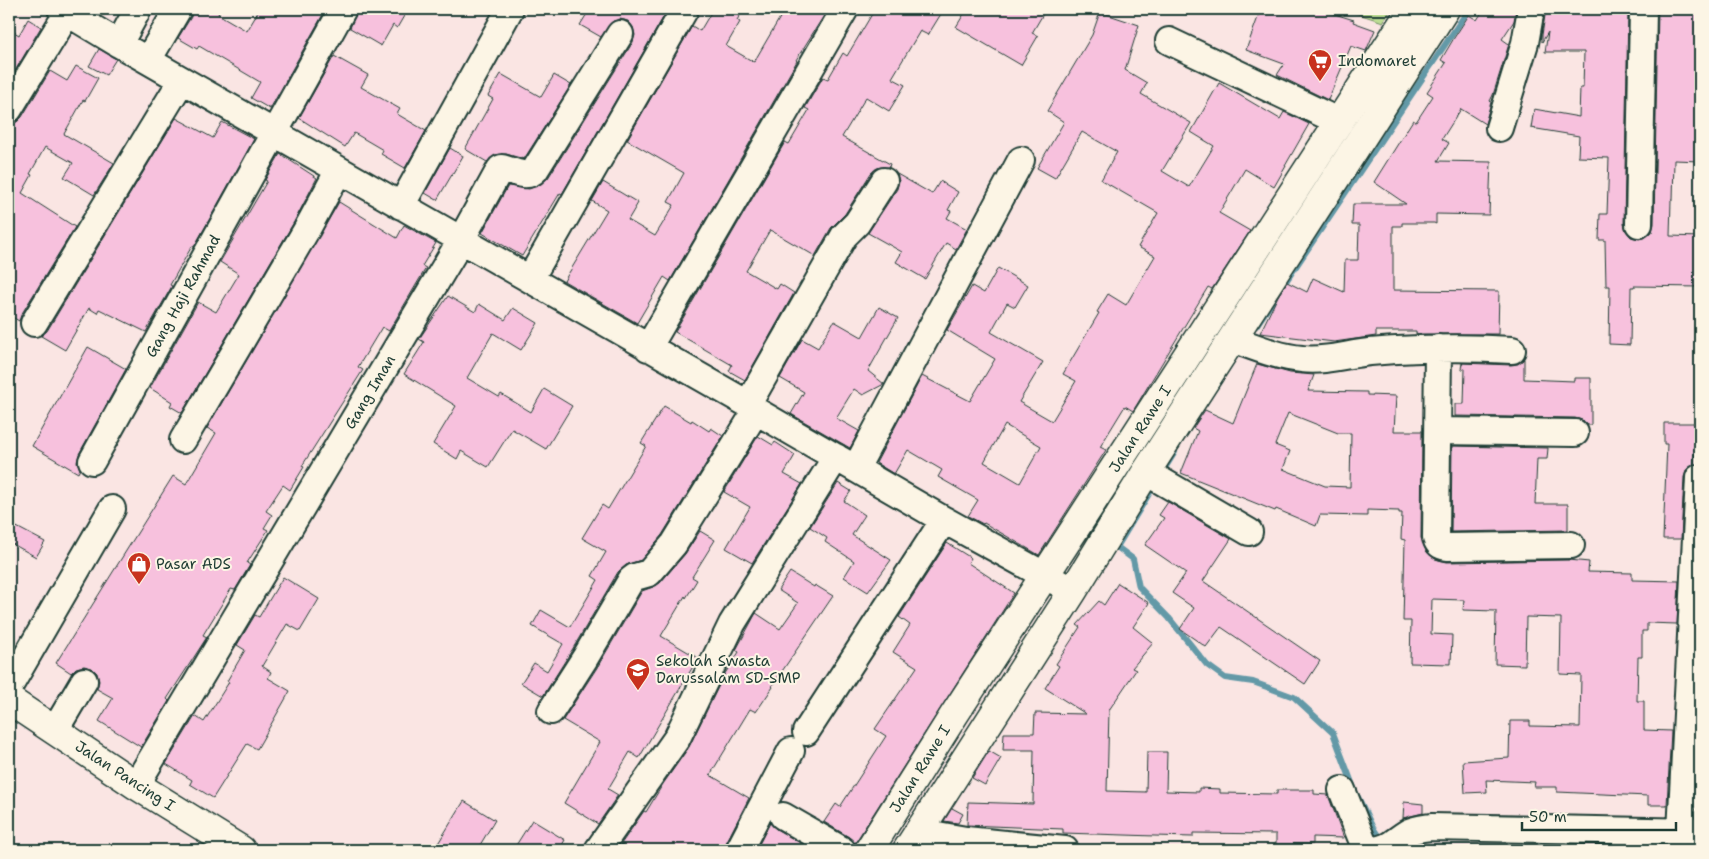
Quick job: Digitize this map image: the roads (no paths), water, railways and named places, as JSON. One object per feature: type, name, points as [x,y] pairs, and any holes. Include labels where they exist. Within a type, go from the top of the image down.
[{"type":"main road","name":"Jalan Rawe I","points":[[869,850],[954,715],[1046,576],[1412,9]]},
{"type":"main road","name":"Jalan Rawe I","points":[[913,841],[1073,591],[1154,476],[1232,339],[1445,9]]},
{"type":"main road","name":"Jalan Pancing I","points":[[9,700],[136,785],[241,850]]},
{"type":"street","points":[[119,44],[138,9]]},
{"type":"street","points":[[148,60],[178,9]]},
{"type":"street","name":"Gang Haji Rahmad","points":[[92,461],[343,9]]},
{"type":"street","points":[[400,206],[510,9]]},
{"type":"street","points":[[530,279],[685,9]]},
{"type":"street","points":[[648,348],[845,9]]},
{"type":"street","points":[[1499,128],[1525,43],[1531,9]]},
{"type":"street","points":[[1639,224],[1643,9]]},
{"type":"street","points":[[9,109],[65,10],[119,44],[530,279],[944,520],[1073,591]]},
{"type":"street","name":"Gang Iman","points":[[136,785],[461,240],[500,168],[527,175],[532,174],[620,34]]},
{"type":"street","points":[[1169,41],[1340,122]]},
{"type":"street","points":[[34,323],[182,80]]},
{"type":"street","points":[[598,850],[677,738],[732,624],[846,463],[1020,160]]},
{"type":"street","points":[[183,440],[340,170]]},
{"type":"street","points":[[551,711],[631,580],[649,573],[674,544],[752,408],[844,236],[857,223],[884,181]]},
{"type":"street","points":[[1232,339],[1264,350],[1302,359],[1438,348],[1512,350]]},
{"type":"street","points":[[1438,348],[1436,538],[1440,546],[1571,545]]},
{"type":"street","points":[[1438,431],[1575,433]]},
{"type":"street","points":[[1154,476],[1249,532]]},
{"type":"street","points":[[1342,790],[1375,850],[1408,831],[1431,827],[1619,841],[1691,832],[1699,478]]},
{"type":"street","points":[[9,687],[112,509]]},
{"type":"street","points":[[740,850],[798,742],[944,520]]},
{"type":"street","points":[[55,730],[84,681]]},
{"type":"street","points":[[783,816],[842,850]]},
{"type":"street","points":[[913,841],[966,840],[1005,848],[1065,850]]},
{"type":"waterway","points":[[1256,326],[1469,9]]},
{"type":"waterway","points":[[1162,473],[1175,452]]},
{"type":"waterway","points":[[1155,484],[1117,547],[1133,559],[1139,587],[1169,618],[1207,665],[1225,678],[1253,682],[1294,697],[1333,733],[1354,788]]},
{"type":"waterway","points":[[1358,797],[1373,828],[1382,841]]},
{"type":"place","name":"Indomaret","points":[[1320,82]]},
{"type":"place","name":"Pasar ADS","points":[[139,585]]},
{"type":"place","name":"Sekolah Swasta Darussalam SD-SMP","points":[[638,691]]}]
